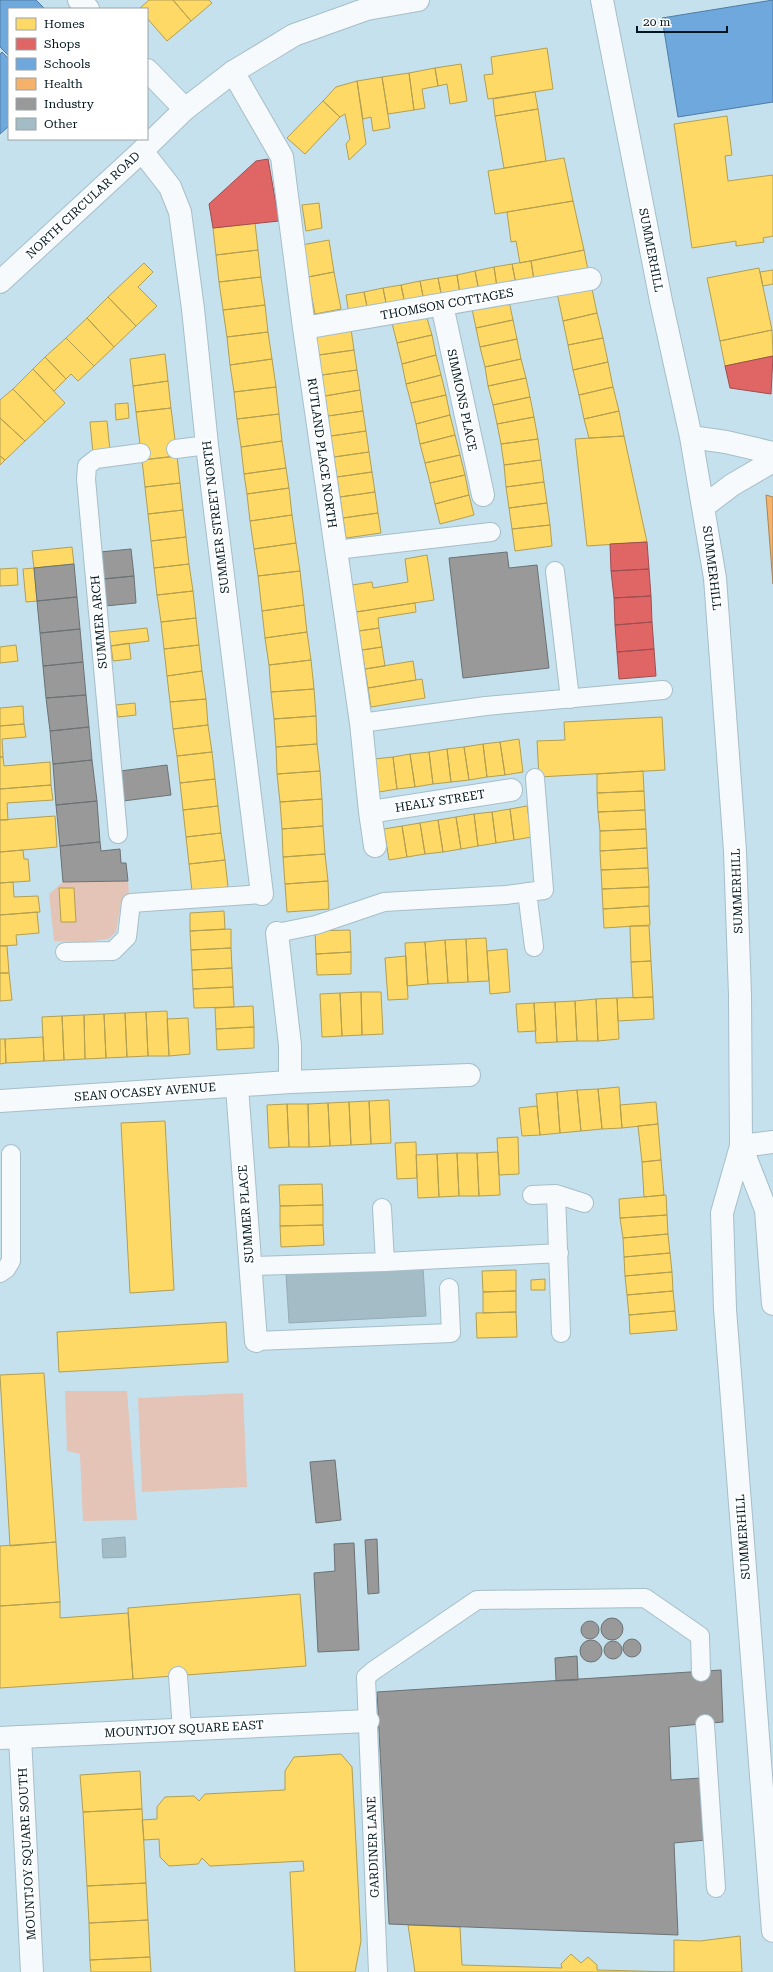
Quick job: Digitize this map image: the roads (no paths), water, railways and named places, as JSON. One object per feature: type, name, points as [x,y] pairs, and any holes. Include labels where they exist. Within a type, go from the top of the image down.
[{"type":"street","points":[[79,0],[87,8]]},
{"type":"street","name":"NORTH CIRCULAR ROAD","points":[[0,282],[142,151],[185,108],[233,72],[294,35],[367,9],[418,0]]},
{"type":"street","name":"SUMMERHILL","points":[[602,0],[661,301],[691,437],[715,578],[735,851],[740,995],[741,1146],[722,1213],[721,1229],[725,1309],[773,1931]]},
{"type":"street","points":[[148,71],[185,108]]},
{"type":"street","name":"RUTLAND PLACE NORTH","points":[[233,72],[282,157],[304,328],[361,723],[375,846]]},
{"type":"street","name":"SUMMER STREET NORTH","points":[[142,151],[170,187],[180,212],[193,309],[207,445],[262,894]]},
{"type":"street","name":"THOMSON COTTAGES","points":[[304,328],[590,279]]},
{"type":"street","name":"SIMMONS PLACE","points":[[442,305],[483,496]]},
{"type":"street","points":[[691,437],[726,442],[773,453]]},
{"type":"street","points":[[704,507],[733,484],[773,461]]},
{"type":"street","name":"HEALY STREET","points":[[370,812],[511,790]]},
{"type":"street","points":[[277,933],[290,1044],[290,1082]]},
{"type":"street","name":"SEAN O'CASEY AVENUE","points":[[0,1101],[290,1082],[469,1075]]},
{"type":"street","name":"SUMMER PLACE","points":[[237,1086],[256,1341]]},
{"type":"street","points":[[741,1146],[773,1142]]},
{"type":"street","name":"SUMMERHILL","points":[[741,1146],[766,1210],[773,1304]]},
{"type":"street","name":"MOUNTJOY SQUARE EAST","points":[[10,1738],[368,1721]]},
{"type":"street","name":"MOUNTJOY SQUARE SOUTH","points":[[10,1738],[32,1972]]},
{"type":"lane","points":[[176,449],[207,445]]},
{"type":"lane","name":"SUMMER ARCH","points":[[118,834],[86,479],[87,466],[96,460],[141,453]]},
{"type":"lane","points":[[336,550],[491,532]]},
{"type":"lane","points":[[555,571],[570,699]]},
{"type":"lane","points":[[361,723],[486,706],[663,690]]},
{"type":"lane","points":[[277,933],[316,925],[384,902],[544,890],[535,778]]},
{"type":"lane","points":[[527,892],[534,947]]},
{"type":"lane","points":[[65,952],[113,951],[127,937],[131,903],[262,894]]},
{"type":"lane","points":[[0,1273],[6,1269],[11,1261],[11,1154]]},
{"type":"lane","points":[[556,1194],[561,1333]]},
{"type":"lane","points":[[532,1195],[556,1194],[584,1203]]},
{"type":"lane","points":[[382,1208],[385,1262]]},
{"type":"lane","points":[[250,1266],[385,1262],[559,1253]]},
{"type":"lane","points":[[256,1341],[451,1333],[449,1288]]},
{"type":"lane","name":"GARDINER LANE","points":[[378,1972],[366,1678],[372,1671],[477,1600],[645,1598],[700,1636],[701,1672]]},
{"type":"lane","points":[[178,1676],[182,1730]]},
{"type":"lane","points":[[705,1724],[716,1888]]}]
